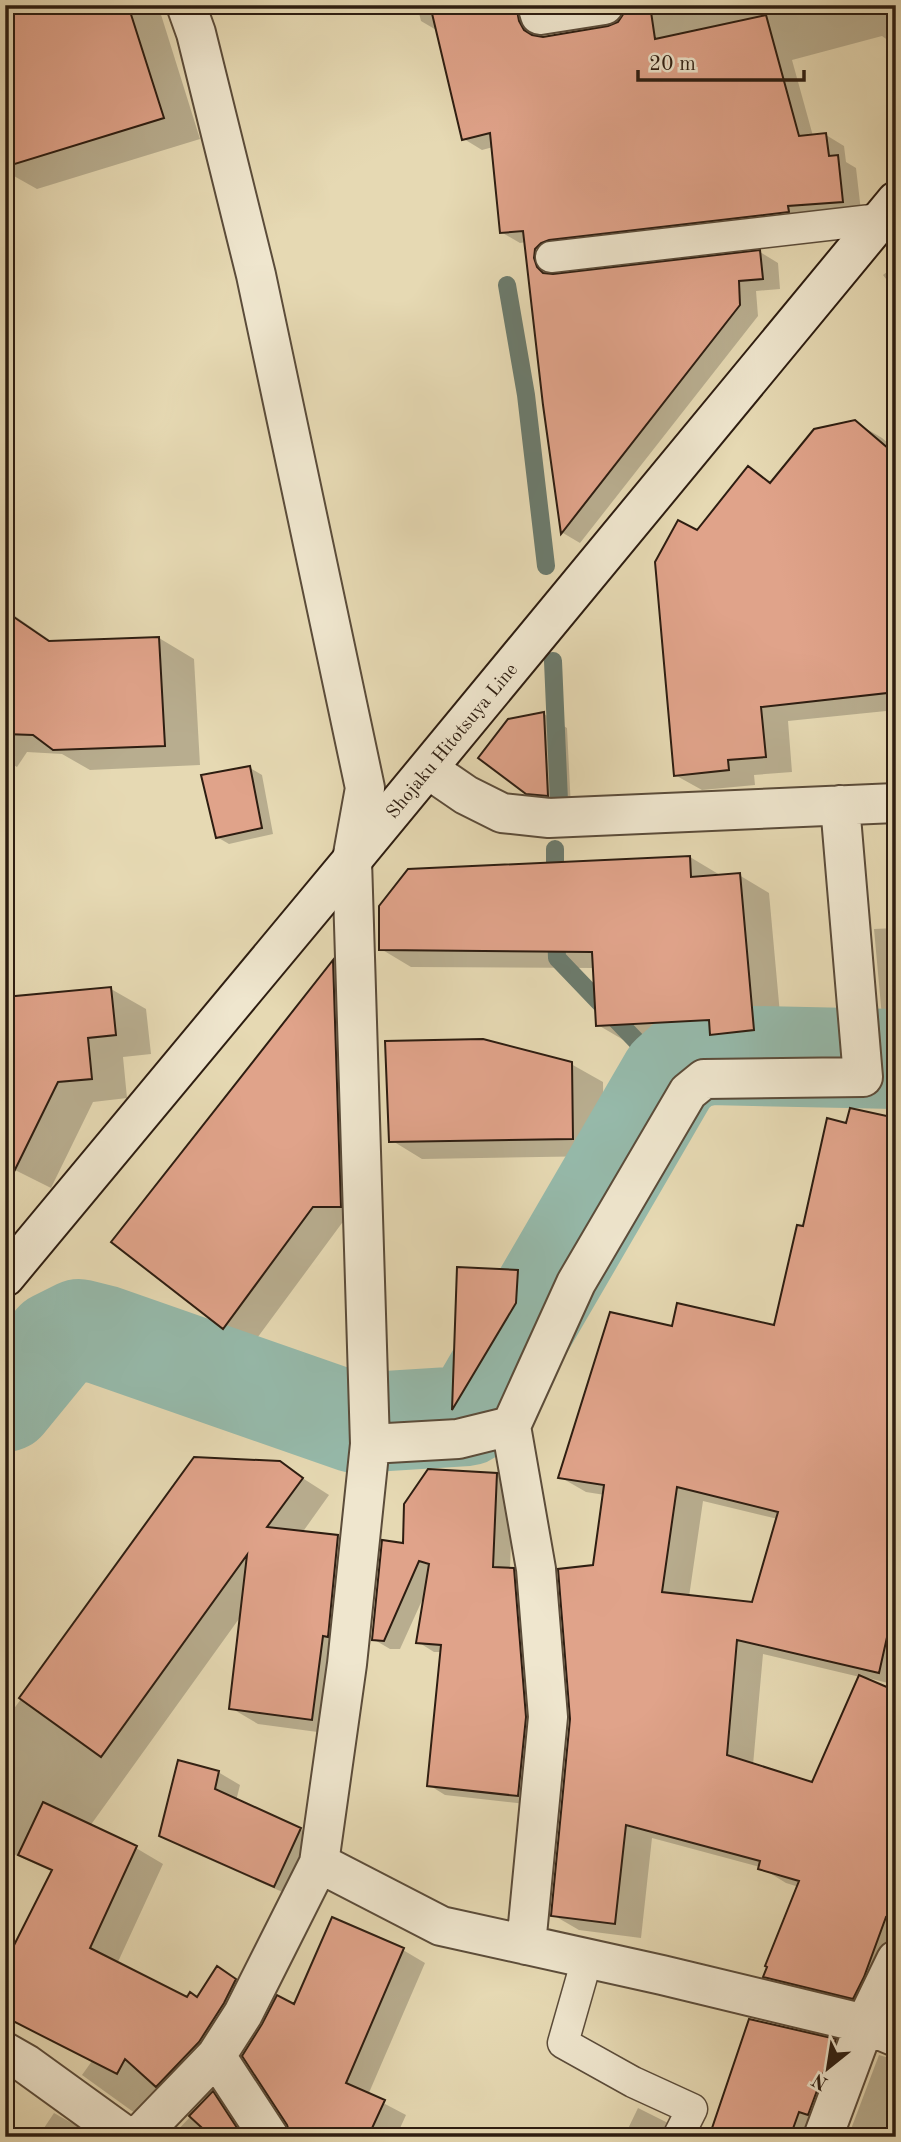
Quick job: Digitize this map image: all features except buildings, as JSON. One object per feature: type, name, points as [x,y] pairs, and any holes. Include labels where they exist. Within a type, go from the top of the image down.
[{"type":"street","points":[[138,2137],[216,2056],[243,2014],[319,1863],[347,1664],[369,1429],[352,860],[365,788],[256,275],[196,33],[186,5]]},
{"type":"street","points":[[537,5],[540,15],[604,5]]},
{"type":"street","name":"Shojaku Hitotsuya Line","points":[[5,1277],[888,210]]},
{"type":"street","points":[[428,768],[466,795],[502,813],[550,818],[896,803]]},
{"type":"street","points":[[526,1945],[548,1717],[536,1570],[511,1426],[576,1283],[688,1093],[704,1079],[863,1077],[840,805]]},
{"type":"street","points":[[369,1429],[458,1439],[511,1426]]},
{"type":"street","points":[[319,1863],[441,1926],[881,2031]]},
{"type":"street","points":[[823,2137],[881,2031],[896,1960]]},
{"type":"street","points":[[5,2052],[26,2064],[127,2137]]},
{"type":"street","points":[[216,2056],[269,2137]]},
{"type":"lane","points":[[551,257],[888,210]]},
{"type":"lane","points":[[587,1959],[563,2043],[633,2082],[692,2109],[678,2137]]},
{"type":"waterway","points":[[507,285],[526,395],[546,566]]},
{"type":"waterway","points":[[553,661],[559,801]]},
{"type":"waterway","points":[[555,849],[555,884]]},
{"type":"waterway","points":[[556,929],[557,958],[670,1076]]},
{"type":"waterway","points":[[5,1402],[55,1341],[79,1329],[355,1423],[467,1416],[480,1403],[670,1076],[688,1060],[710,1055],[896,1059]]}]
